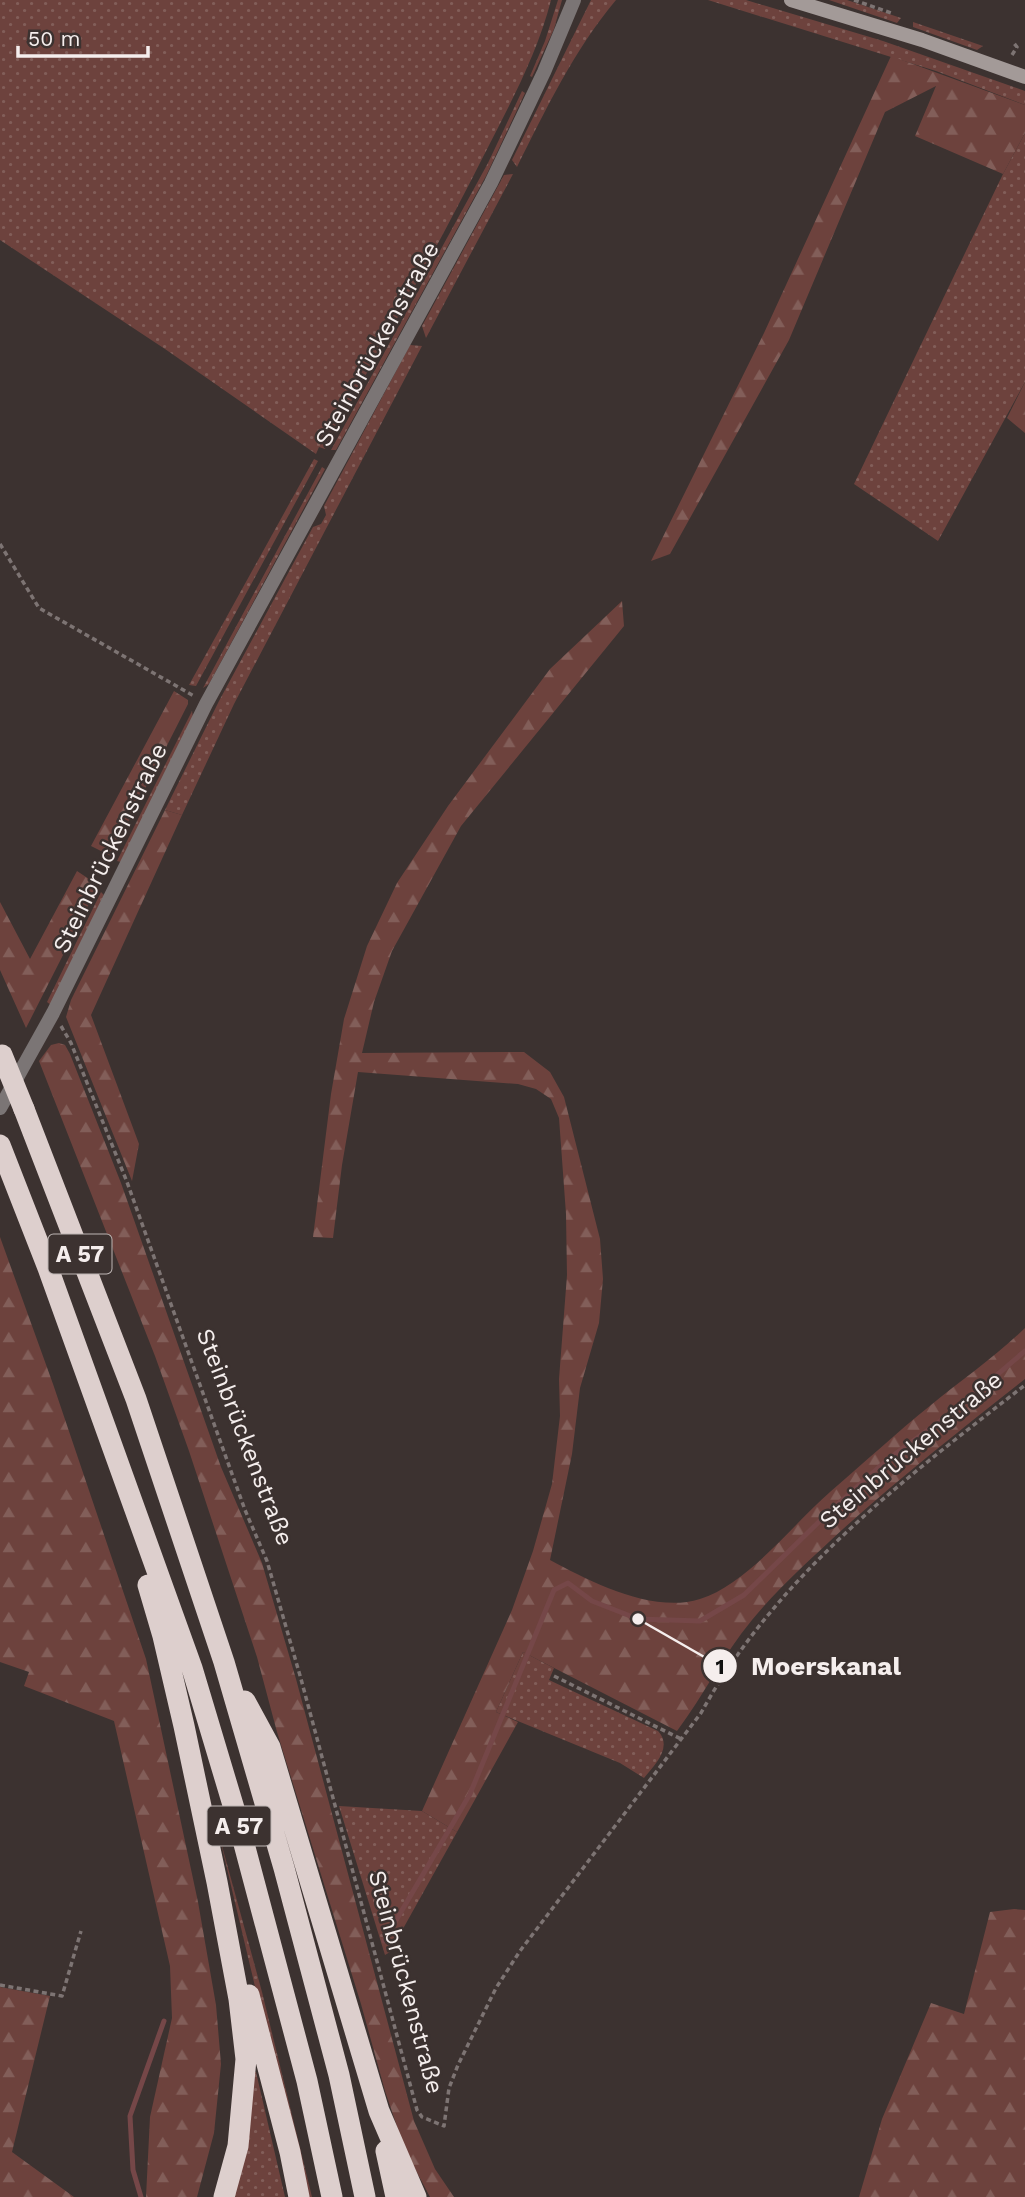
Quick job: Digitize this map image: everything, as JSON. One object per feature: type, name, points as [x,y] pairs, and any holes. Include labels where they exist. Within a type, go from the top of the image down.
[{"type":"highway","name":"A 57","points":[[1,1053],[136,1399],[224,1662],[284,1868],[335,2062],[365,2197]]},
{"type":"highway","name":"A 57","points":[[1,1147],[48,1268],[192,1668],[239,1825],[307,2081],[332,2197]]},
{"type":"highway","points":[[118,1463],[126,1512],[163,1636],[217,1882],[239,1999],[246,2059],[238,2146],[224,2197]]},
{"type":"highway","points":[[224,1662],[270,1747],[379,2111],[396,2197]]},
{"type":"highway","points":[[217,1882],[287,2139],[299,2197]]},
{"type":"highway","points":[[379,2111],[416,2197]]},
{"type":"main road","points":[[790,0],[922,40],[1025,77]]},
{"type":"street","name":"Steinbrückenstraße","points":[[0,1108],[53,1013],[206,704],[491,183],[544,72],[574,0]]},
{"type":"path","points":[[1012,55],[1017,47],[1013,42]]},
{"type":"path","points":[[0,544],[39,608],[206,704]]},
{"type":"path","name":"Steinbrückenstraße","points":[[53,1013],[71,1042],[127,1182],[245,1510],[267,1561],[417,2110],[422,2117],[444,2126],[449,2088],[496,1988],[520,1951],[701,1713],[738,1651],[759,1624],[811,1566],[863,1515],[902,1481],[1025,1385]]},
{"type":"path","points":[[554,1676],[681,1738]]},
{"type":"path","points":[[0,1985],[62,1996],[81,1931]]},
{"type":"green space","points":[[0,0],[551,0],[522,80],[503,119],[325,449],[319,447],[316,454],[165,349],[0,240]]},
{"type":"green space","points":[[558,0],[562,0],[554,29],[532,77],[530,76]]},
{"type":"green space","points":[[591,0],[616,0],[574,60],[517,167],[512,160]]},
{"type":"green space","points":[[708,0],[746,0],[883,41],[1025,91],[1025,105],[936,71]]},
{"type":"green space","points":[[829,0],[847,0],[901,18],[897,23]]},
{"type":"green space","points":[[913,22],[983,46],[977,50],[913,27]]},
{"type":"green space","points":[[891,56],[1025,105],[1025,133],[1003,174],[915,136],[936,86],[885,112],[789,340],[670,554],[651,561],[764,333]]},
{"type":"green space","points":[[522,91],[525,93],[486,176],[336,450],[331,450],[488,163]]},
{"type":"green space","points":[[1025,133],[1025,382],[938,541],[854,484]]},
{"type":"green space","points":[[513,174],[426,338],[422,326],[504,175]]},
{"type":"green space","points":[[410,345],[422,346],[234,704],[182,815],[165,810],[219,701],[313,527],[321,524],[326,515],[324,506]]},
{"type":"green space","points":[[1025,382],[1025,433],[1007,418]]},
{"type":"green space","points":[[314,459],[318,461],[196,686],[189,685]]},
{"type":"green space","points":[[322,467],[325,469],[209,684],[203,688]]},
{"type":"green space","points":[[622,601],[624,626],[461,826],[392,951],[374,1002],[362,1053],[524,1052],[550,1072],[564,1097],[600,1239],[603,1279],[599,1323],[580,1388],[572,1454],[550,1560],[603,1586],[643,1599],[682,1603],[700,1599],[735,1581],[752,1567],[815,1505],[905,1426],[1025,1328],[1025,1379],[888,1490],[784,1584],[742,1633],[677,1731],[523,1652],[496,1712],[518,1722],[457,1832],[422,1811],[512,1610],[533,1551],[552,1484],[560,1416],[559,1379],[567,1275],[566,1214],[559,1118],[551,1099],[536,1089],[518,1084],[358,1072],[333,1238],[313,1237],[331,1094],[344,1019],[367,946],[397,883],[448,806],[550,669]]},
{"type":"green space","points":[[174,691],[188,700],[188,704],[111,856],[91,846]]},
{"type":"green space","points":[[192,711],[193,717],[121,862],[117,861]]},
{"type":"green space","points":[[165,810],[182,815],[91,1015],[139,1144],[132,1181],[66,1017],[71,1000]]},
{"type":"green space","points":[[77,871],[95,883],[96,890],[26,1028],[0,970],[0,902],[30,959]]},
{"type":"green space","points":[[101,892],[104,895],[51,1005],[47,1002]]},
{"type":"green space","points":[[51,1045],[65,1045],[70,1054],[121,1183],[221,1467],[262,1563],[296,1679],[414,2121],[435,2169],[454,2197],[430,2197],[405,2150],[277,1732],[257,1657],[189,1451],[155,1356],[39,1061]]},
{"type":"green space","points":[[0,1237],[146,1659],[198,1902],[216,2005],[221,2064],[214,2133],[197,2197],[146,2197],[150,2117],[172,2018],[170,1966],[114,1721],[24,1686],[29,1672],[0,1662]]},
{"type":"green space","points":[[523,1652],[554,1668],[549,1680],[658,1731],[664,1743],[661,1756],[644,1778],[620,1763],[496,1712]]},
{"type":"green space","points":[[339,1806],[422,1811],[457,1832],[390,1952],[385,1955]]},
{"type":"green space","points":[[219,1835],[262,1992],[312,2197],[305,2197]]},
{"type":"green space","points":[[1025,1910],[1025,2197],[859,2197],[882,2119],[931,2003],[964,2014],[990,1912]]},
{"type":"green space","points":[[0,1987],[50,1996],[12,2152],[74,2197],[0,2197]]},
{"type":"green space","points":[[253,2072],[256,2072],[285,2197],[229,2197]]},
{"type":"waterway","points":[[384,1941],[470,1794],[554,1590],[568,1583],[592,1601],[638,1619],[700,1621],[744,1595],[887,1460],[958,1408],[1025,1351]]},
{"type":"waterway","points":[[141,2197],[133,2170],[130,2116],[164,2021]]},
{"type":"place","name":"Moerskanal","points":[[638,1619]]}]
